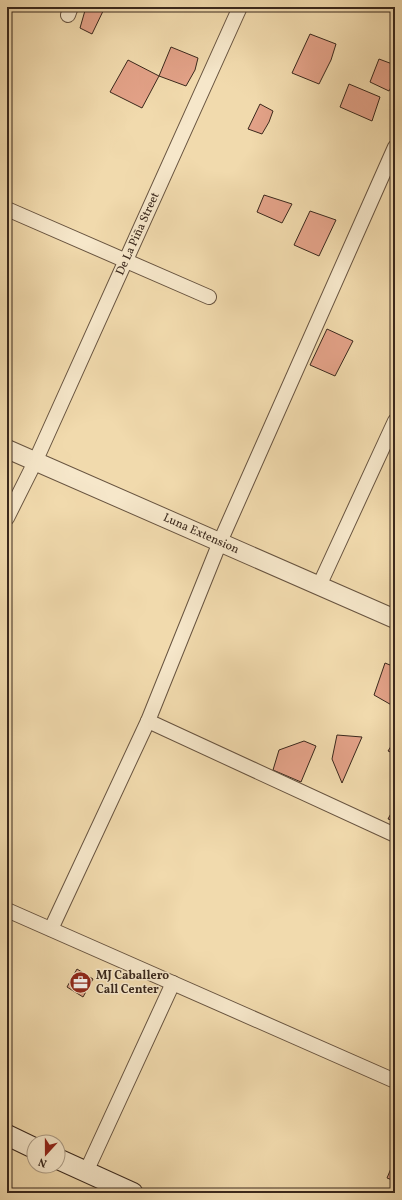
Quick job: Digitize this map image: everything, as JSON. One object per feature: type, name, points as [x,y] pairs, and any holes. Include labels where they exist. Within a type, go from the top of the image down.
[{"type":"main road","points":[[7,1135],[26,1144]]},
{"type":"main road","points":[[66,1162],[133,1193]]},
{"type":"street","name":"De La Piña Street","points":[[7,518],[35,462],[240,7]]},
{"type":"street","points":[[51,929],[148,722],[220,542],[395,147]]},
{"type":"street","points":[[7,209],[209,297]]},
{"type":"street","points":[[319,586],[395,420]]},
{"type":"street","name":"Luna Extension","points":[[7,449],[395,619]]},
{"type":"street","points":[[148,722],[395,834]]},
{"type":"street","points":[[7,910],[395,1081]]},
{"type":"street","points":[[86,1172],[173,983]]},
{"type":"building","points":[[86,7],[105,7],[92,34],[80,28]]},
{"type":"building","points":[[310,34],[336,44],[331,60],[319,84],[292,73]]},
{"type":"building","points":[[171,47],[198,58],[195,70],[186,86],[159,76]]},
{"type":"building","points":[[379,59],[395,65],[395,80],[389,91],[370,82]]},
{"type":"building","points":[[128,60],[159,76],[142,108],[110,92]]},
{"type":"building","points":[[349,84],[380,97],[372,121],[340,107]]},
{"type":"building","points":[[260,104],[273,111],[262,134],[248,129]]},
{"type":"building","points":[[264,195],[292,204],[282,223],[257,212]]},
{"type":"building","points":[[310,211],[336,220],[319,256],[294,245]]},
{"type":"building","points":[[327,329],[353,341],[335,376],[310,365]]},
{"type":"building","points":[[385,663],[395,667],[395,707],[374,695]]},
{"type":"building","points":[[337,735],[362,737],[342,783],[332,759]]},
{"type":"building","points":[[395,740],[395,754],[388,751]]},
{"type":"building","points":[[304,741],[316,746],[301,782],[273,770],[279,750]]},
{"type":"building","points":[[395,806],[395,821],[388,819]]},
{"type":"building","points":[[77,969],[93,979],[83,997],[67,987]]},
{"type":"building","points":[[395,1159],[395,1181],[387,1178]]},
{"type":"place","name":"MJ Caballero Call Center","points":[[81,983]]}]
